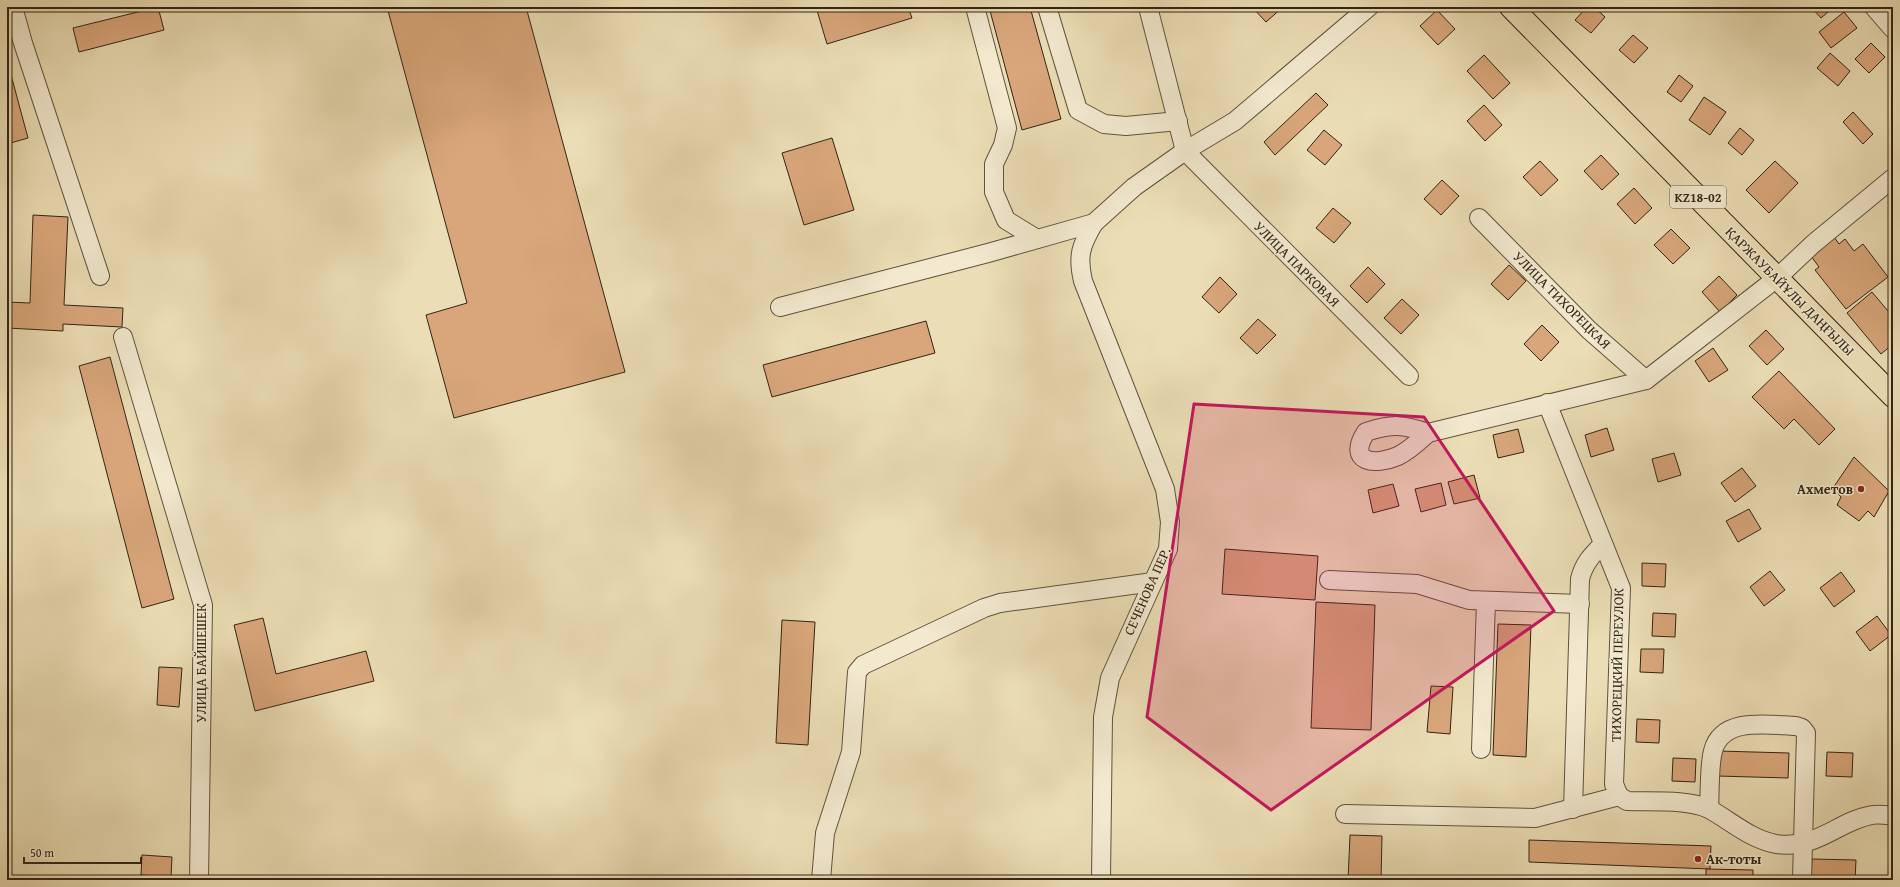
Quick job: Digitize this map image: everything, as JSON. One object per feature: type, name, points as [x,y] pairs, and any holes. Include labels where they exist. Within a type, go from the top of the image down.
[{"type":"highway","name":"ҚАРЖАУБАЙҰЛЫ ДАҢҒЫЛЫ","points":[[1512,10],[1877,378]]},
{"type":"highway","name":"KZ18-02","points":[[1877,378],[1893,396]]},
{"type":"highway","points":[[1877,378],[1893,402]]},
{"type":"street","points":[[14,7],[22,43],[100,276]]},
{"type":"street","points":[[975,7],[1007,128],[1003,144],[994,164],[994,192],[1006,220],[1037,239]]},
{"type":"street","points":[[1047,7],[1078,110],[1104,124],[1126,126],[1178,122]]},
{"type":"street","points":[[1148,7],[1185,151]]},
{"type":"street","points":[[780,307],[1094,223],[1134,187],[1185,151],[1235,121],[1369,7]]},
{"type":"street","points":[[1874,7],[1893,29]]},
{"type":"street","name":"УЛИЦА ПАРКОВАЯ","points":[[1185,151],[1409,376]]},
{"type":"street","points":[[1428,433],[1646,380],[1777,278],[1813,244],[1893,178]]},
{"type":"street","name":"УЛИЦА ТИХОРЕЦКАЯ","points":[[1479,218],[1589,330],[1646,380]]},
{"type":"street","name":"СЕЧЕНОВА ПЕР.","points":[[1094,223],[1083,243],[1079,264],[1083,281],[1165,489],[1170,522],[1168,549],[1110,678],[1103,717],[1101,880]]},
{"type":"street","name":"УЛИЦА БАЙШЕШЕК","points":[[123,337],[203,605],[199,880]]},
{"type":"street","name":"ТИХОРЕЦКИЙ ПЕРЕУЛОК","points":[[1547,403],[1621,588],[1614,784],[1619,796]]},
{"type":"street","points":[[1573,809],[1580,579],[1583,568],[1589,558],[1603,544]]},
{"type":"street","points":[[1329,580],[1417,584],[1469,600],[1580,604]]},
{"type":"street","points":[[821,880],[825,833],[852,752],[857,672],[863,665],[995,604],[1153,582]]},
{"type":"street","points":[[1481,749],[1486,601]]},
{"type":"street","points":[[1709,810],[1713,751],[1721,737],[1736,728],[1750,724],[1796,726],[1802,728],[1806,733],[1802,880]]},
{"type":"street","points":[[1345,814],[1535,818],[1619,796],[1627,801],[1688,804],[1709,810],[1756,838],[1777,844],[1802,843],[1819,839],[1872,815],[1893,816]]},
{"type":"highlighted area","points":[[1194,404],[1424,417],[1554,611],[1271,810],[1147,717]]},
{"type":"building","points":[[158,7],[164,30],[79,52],[73,28]]},
{"type":"building","points":[[387,7],[526,7],[625,372],[454,418],[426,315],[467,303]]},
{"type":"building","points":[[816,7],[908,7],[912,18],[827,44]]},
{"type":"building","points":[[989,7],[1030,7],[1061,119],[1022,130]]},
{"type":"building","points":[[1252,7],[1283,7],[1266,22]]},
{"type":"building","points":[[1587,7],[1594,7],[1605,17],[1591,33],[1575,20]]},
{"type":"building","points":[[1811,7],[1834,7],[1821,18]]},
{"type":"building","points":[[1437,10],[1455,29],[1438,45],[1420,26]]},
{"type":"building","points":[[1844,12],[1857,28],[1831,48],[1819,32]]},
{"type":"building","points":[[1633,35],[1648,48],[1634,63],[1619,50]]},
{"type":"building","points":[[1871,43],[1885,57],[1869,73],[1855,59]]},
{"type":"building","points":[[1830,53],[1850,71],[1838,86],[1817,68]]},
{"type":"building","points":[[1484,55],[1510,83],[1493,99],[1467,71]]},
{"type":"building","points":[[7,60],[28,138],[7,144]]},
{"type":"building","points":[[1679,75],[1693,86],[1681,102],[1667,92]]},
{"type":"building","points":[[1316,93],[1328,105],[1275,155],[1264,142]]},
{"type":"building","points":[[1704,97],[1726,112],[1710,135],[1689,120]]},
{"type":"building","points":[[1484,105],[1502,125],[1485,141],[1467,121]]},
{"type":"building","points":[[1853,112],[1873,134],[1863,144],[1843,122]]},
{"type":"building","points":[[1740,128],[1754,140],[1742,155],[1728,143]]},
{"type":"building","points":[[1324,130],[1342,145],[1325,165],[1307,150]]},
{"type":"building","points":[[832,138],[854,210],[804,225],[782,153]]},
{"type":"building","points":[[1601,155],[1619,174],[1602,190],[1584,171]]},
{"type":"building","points":[[1540,161],[1558,180],[1541,196],[1523,177]]},
{"type":"building","points":[[1775,161],[1798,183],[1769,213],[1746,190]]},
{"type":"building","points":[[1442,180],[1459,196],[1441,215],[1424,199]]},
{"type":"building","points":[[1634,188],[1652,208],[1635,224],[1617,204]]},
{"type":"building","points":[[1333,208],[1351,223],[1334,243],[1316,228]]},
{"type":"building","points":[[33,215],[68,217],[64,305],[123,308],[122,327],[63,324],[63,331],[7,328],[7,302],[30,303]]},
{"type":"building","points":[[1671,229],[1690,248],[1673,264],[1654,245]]},
{"type":"building","points":[[1832,234],[1839,244],[1845,239],[1854,251],[1863,244],[1888,277],[1846,309],[1815,270],[1819,267],[1808,252]]},
{"type":"building","points":[[1509,265],[1526,281],[1508,300],[1491,284]]},
{"type":"building","points":[[1368,267],[1385,284],[1367,303],[1350,286]]},
{"type":"building","points":[[1719,276],[1737,295],[1720,312],[1702,292]]},
{"type":"building","points":[[1220,277],[1237,294],[1219,313],[1202,297]]},
{"type":"building","points":[[1872,292],[1893,317],[1893,344],[1881,354],[1847,313]]},
{"type":"building","points":[[1402,299],[1419,315],[1401,334],[1384,318]]},
{"type":"building","points":[[1258,319],[1276,335],[1257,354],[1240,338]]},
{"type":"building","points":[[926,321],[935,353],[772,397],[763,365]]},
{"type":"building","points":[[1542,325],[1559,342],[1541,361],[1524,344]]},
{"type":"building","points":[[1766,330],[1784,349],[1767,365],[1749,346]]},
{"type":"building","points":[[1713,348],[1728,370],[1709,382],[1695,361]]},
{"type":"building","points":[[110,357],[174,599],[142,608],[79,366]]},
{"type":"building","points":[[1779,371],[1835,429],[1819,445],[1794,419],[1784,429],[1752,397]]},
{"type":"building","points":[[1607,428],[1614,450],[1591,457],[1585,435]]},
{"type":"building","points":[[1518,429],[1524,452],[1498,458],[1493,435]]},
{"type":"building","points":[[1674,453],[1681,475],[1658,482],[1652,459]]},
{"type":"building","name":"Ахметов","points":[[1854,457],[1889,491],[1874,517],[1868,511],[1859,521],[1837,505],[1841,497],[1833,488]]},
{"type":"building","points":[[1742,468],[1756,486],[1735,502],[1721,483]]},
{"type":"building","points":[[1474,475],[1480,498],[1454,504],[1448,482]]},
{"type":"building","points":[[1441,483],[1446,505],[1421,512],[1415,489]]},
{"type":"building","points":[[1393,484],[1399,506],[1373,513],[1368,490]]},
{"type":"building","points":[[1749,509],[1761,529],[1738,542],[1726,521]]},
{"type":"building","points":[[1225,549],[1318,556],[1315,600],[1222,594]]},
{"type":"building","points":[[1642,563],[1666,564],[1665,587],[1642,586]]},
{"type":"building","points":[[1770,571],[1785,590],[1764,606],[1750,587]]},
{"type":"building","points":[[1841,572],[1855,591],[1834,607],[1820,588]]},
{"type":"building","points":[[1316,602],[1375,605],[1371,730],[1311,728]]},
{"type":"building","points":[[1653,613],[1676,614],[1675,637],[1652,636]]},
{"type":"building","points":[[1877,616],[1891,635],[1870,651],[1856,632]]},
{"type":"building","points":[[263,618],[276,674],[366,651],[374,681],[255,711],[234,625]]},
{"type":"building","points":[[782,620],[815,622],[808,745],[776,743]]},
{"type":"building","points":[[1498,624],[1531,625],[1526,757],[1493,755]]},
{"type":"building","points":[[1641,649],[1664,649],[1663,673],[1640,672]]},
{"type":"building","points":[[159,667],[182,668],[179,707],[157,705]]},
{"type":"building","points":[[1431,686],[1453,687],[1450,734],[1427,732]]},
{"type":"building","points":[[1637,719],[1660,720],[1659,743],[1636,742]]},
{"type":"building","points":[[1718,751],[1789,753],[1788,778],[1717,776]]},
{"type":"building","points":[[1827,752],[1853,753],[1852,777],[1826,776]]},
{"type":"building","points":[[1673,758],[1696,759],[1695,782],[1672,781]]},
{"type":"building","points":[[1350,835],[1382,836],[1381,880],[1348,880]]},
{"type":"building","points":[[1529,840],[1711,846],[1710,869],[1529,862]]},
{"type":"building","points":[[142,855],[172,857],[171,877],[141,875]]},
{"type":"building","points":[[1812,859],[1856,860],[1855,880],[1811,880]]},
{"type":"building","points":[[1706,869],[1753,870],[1753,880],[1706,880]]},
{"type":"place","name":"Ахметов","points":[[1861,489]]},
{"type":"place","name":"Ак-тоты","points":[[1698,859]]}]
